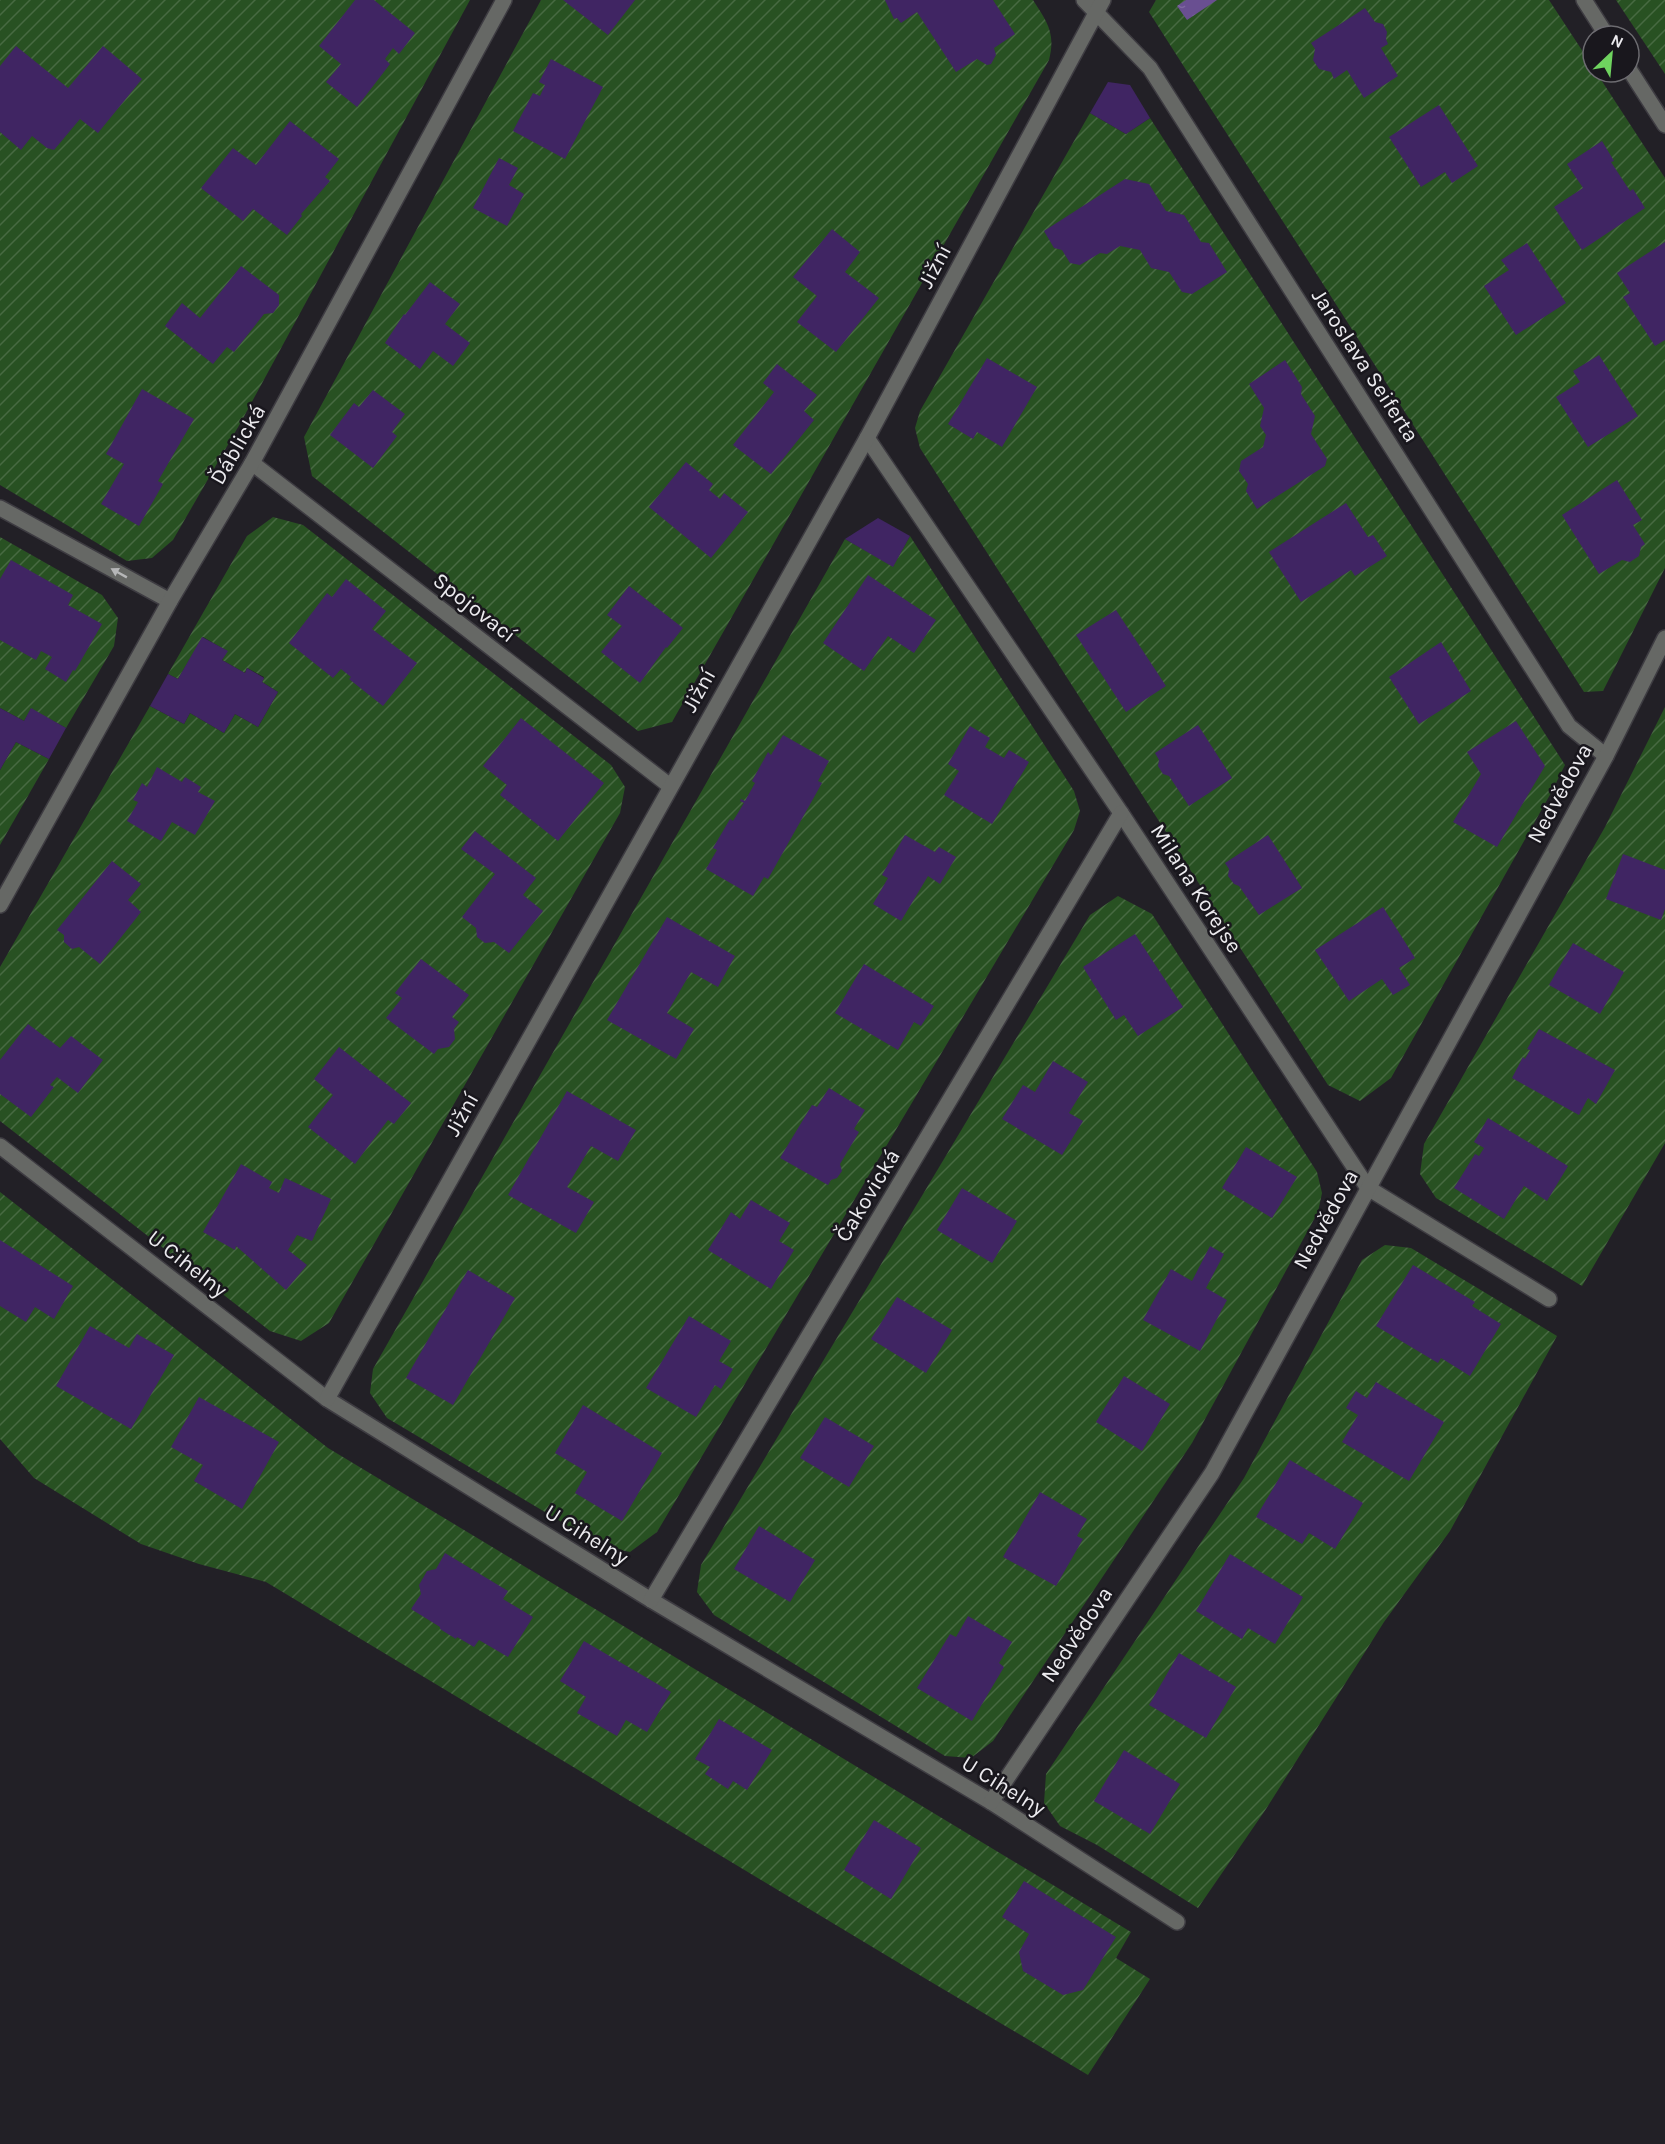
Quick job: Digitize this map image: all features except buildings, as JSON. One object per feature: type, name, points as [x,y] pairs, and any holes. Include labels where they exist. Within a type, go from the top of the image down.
[{"type":"street","name":"Ďáblická","points":[[0,905],[170,601],[252,463],[504,0]]},
{"type":"street","name":"Jaroslava Seiferta","points":[[1084,0],[1100,6],[1150,68],[1569,726],[1606,756]]},
{"type":"street","points":[[1584,0],[1600,24]]},
{"type":"street","name":"Jižní","points":[[327,1399],[867,438],[1100,6]]},
{"type":"street","points":[[1639,84],[1665,125]]},
{"type":"street","name":"Milana Korejse","points":[[867,438],[1121,813],[1368,1188],[1549,1299]]},
{"type":"street","name":"Spojovací","points":[[252,463],[670,786]]},
{"type":"street","points":[[0,508],[170,601]]},
{"type":"street","name":"Nedvědova","points":[[991,1802],[1212,1473],[1606,756],[1665,638]]},
{"type":"street","name":"Čakovická","points":[[651,1600],[1121,813]]},
{"type":"street","name":"U Cihelny","points":[[0,1146],[327,1399],[651,1600],[991,1802],[1177,1922]]},
{"type":"green space","points":[[0,0],[470,0],[241,422],[173,540],[152,558],[127,561],[0,485]]},
{"type":"green space","points":[[541,0],[1033,0],[1051,35],[1049,60],[672,722],[638,731],[312,476],[304,437]]},
{"type":"green space","points":[[1156,0],[1549,0],[1581,49],[1581,84],[1604,84],[1665,178],[1665,568],[1603,691],[1584,692],[1149,12]]},
{"type":"green space","points":[[1616,0],[1665,0],[1665,74],[1641,38],[1641,24],[1632,24]]},
{"type":"green space","points":[[1090,113],[1126,134],[1150,118],[1565,765],[1391,1078],[1360,1101],[1328,1085],[920,448],[915,428],[920,411]]},
{"type":"green space","points":[[273,517],[303,525],[611,765],[625,787],[620,813],[329,1323],[301,1341],[270,1331],[0,1121],[0,967],[150,706],[184,724],[190,713],[224,733],[235,714],[258,727],[278,692],[262,682],[264,677],[247,668],[245,673],[222,660],[227,651],[203,637],[178,679],[168,674],[247,536]]},
{"type":"green space","points":[[910,536],[1074,791],[1080,811],[1074,830],[657,1532],[630,1552],[602,1546],[387,1418],[370,1393],[373,1369],[845,539],[893,566]]},
{"type":"green space","points":[[0,537],[102,595],[118,618],[114,646],[66,728],[31,709],[24,721],[0,708]]},
{"type":"green space","points":[[1665,707],[1665,1143],[1582,1286],[1436,1198],[1420,1174],[1424,1144],[1605,827]]},
{"type":"green space","points":[[16,742],[49,759],[0,845],[0,770]]},
{"type":"green space","points":[[1118,896],[1152,914],[1317,1172],[1322,1193],[1318,1212],[1192,1443],[993,1741],[971,1758],[945,1756],[714,1615],[697,1592],[701,1565],[1090,915]]},
{"type":"green space","points":[[0,1192],[328,1448],[1131,1932],[1116,1958],[1150,1979],[1088,2075],[266,1582],[199,1564],[141,1544],[34,1478],[0,1439]]},
{"type":"green space","points":[[1385,1245],[1411,1248],[1557,1336],[1450,1531],[1384,1622],[1266,1809],[1198,1908],[1097,1845],[1060,1826],[1044,1803],[1046,1774],[1244,1478],[1362,1260]]},
{"type":"water","points":[[1186,0],[1217,0],[1187,20],[1177,6]]}]
